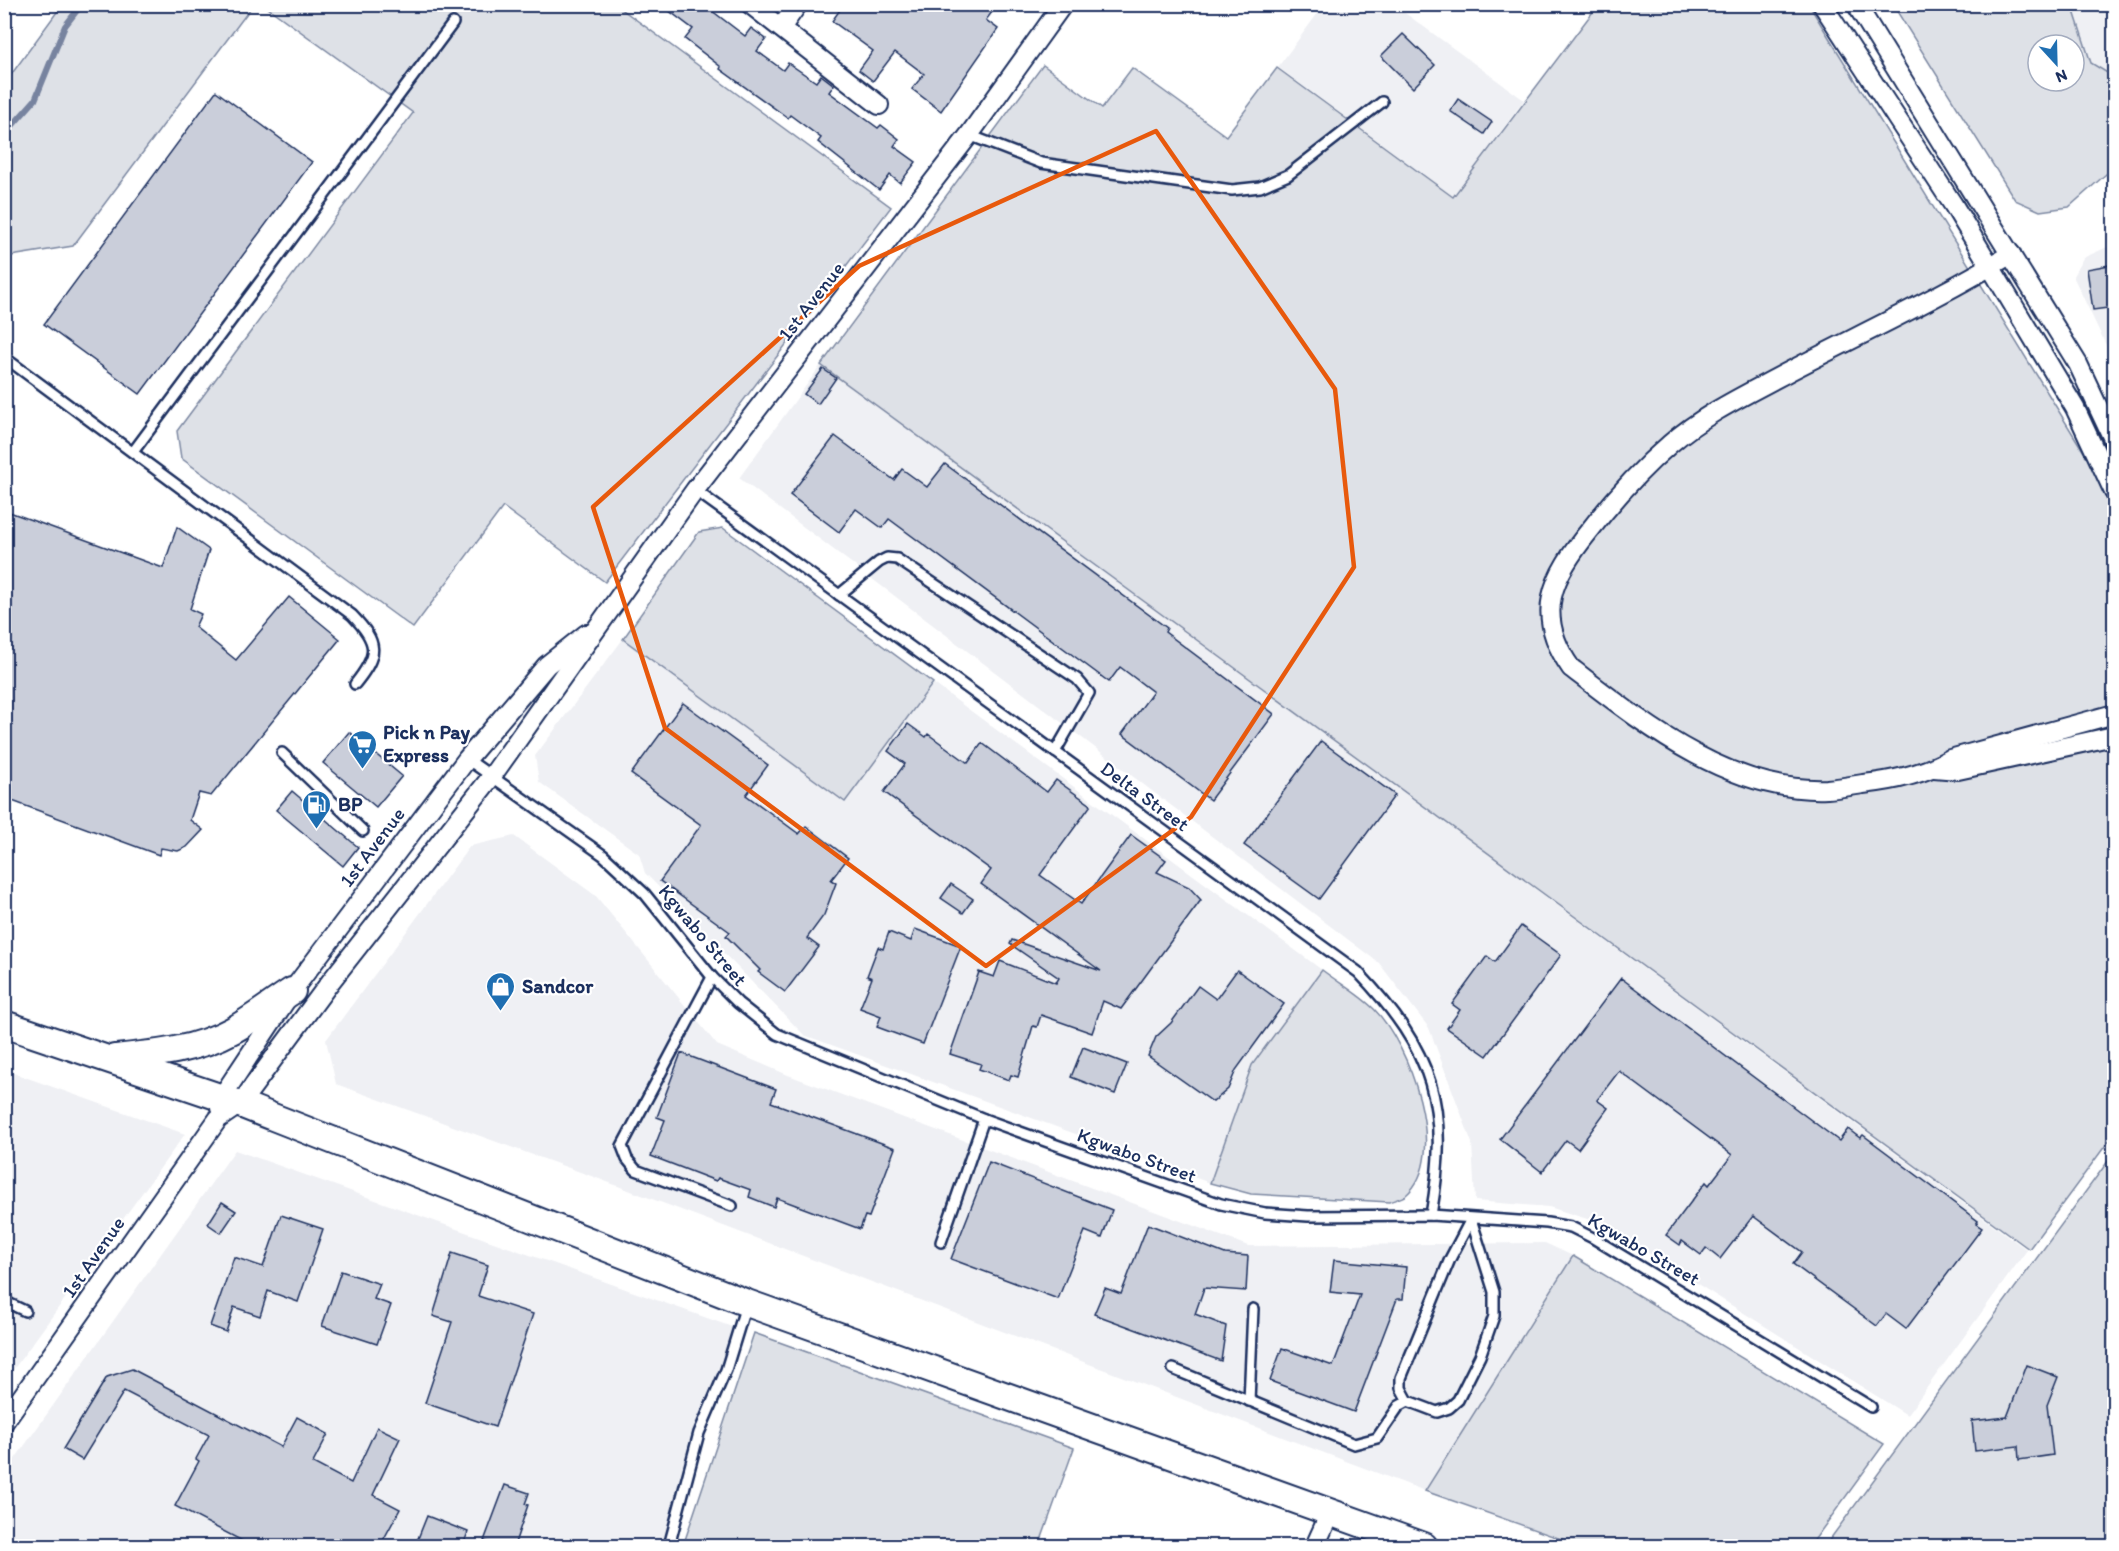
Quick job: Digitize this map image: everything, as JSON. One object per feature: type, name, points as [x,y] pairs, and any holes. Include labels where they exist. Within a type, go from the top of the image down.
[{"type":"main road","points":[[105,1059],[163,1053],[214,1038],[232,1031],[292,991]]},
{"type":"main road","points":[[4,1024],[105,1059],[226,1107],[747,1303],[1424,1546]]},
{"type":"street","points":[[750,4],[879,105]]},
{"type":"street","points":[[781,28],[798,4]]},
{"type":"street","name":"1st Avenue","points":[[4,1422],[226,1107],[331,981],[492,776],[695,490],[969,135],[1063,4]]},
{"type":"street","points":[[1822,4],[1954,206],[2075,408],[2114,488]]},
{"type":"street","points":[[1856,4],[2078,364],[2115,441]]},
{"type":"street","points":[[2011,254],[1728,404],[1671,442],[1612,502],[1572,552],[1551,592],[1550,628],[1559,651],[1571,668],[1673,741],[1724,768],[1771,783],[1825,789],[1879,783],[1934,768],[1950,759],[2115,714]]},
{"type":"street","name":"1st Avenue","points":[[226,1107],[292,991],[467,759],[547,665],[596,627]]},
{"type":"street","points":[[1934,768],[1958,770],[2115,736]]},
{"type":"street","points":[[1316,1546],[1330,1513]]},
{"type":"lane","points":[[133,452],[453,23]]},
{"type":"lane","points":[[969,135],[1041,163],[1232,190],[1260,187],[1288,175],[1382,102]]},
{"type":"lane","points":[[4,357],[352,615],[367,631],[374,646],[372,663],[355,684]]},
{"type":"lane","name":"Delta Street","points":[[695,490],[1358,972],[1383,999],[1410,1035],[1430,1077],[1437,1113],[1440,1155],[1431,1215]]},
{"type":"lane","points":[[839,595],[879,562],[887,558],[897,559],[1077,678],[1089,693],[1055,752]]},
{"type":"lane","points":[[282,753],[363,831]]},
{"type":"lane","name":"Kgwabo Street","points":[[467,759],[603,855],[652,902],[712,977],[738,1004],[777,1034],[984,1119],[1221,1204],[1265,1213],[1308,1216],[1431,1215],[1547,1223],[1571,1227],[1593,1238],[1870,1407]]},
{"type":"lane","points":[[712,977],[622,1146],[627,1159],[636,1170],[732,1206]]},
{"type":"lane","points":[[941,1242],[984,1119]]},
{"type":"lane","points":[[1471,1219],[1494,1292],[1494,1316],[1480,1356],[1458,1400],[1449,1408],[1437,1412],[1408,1401],[1401,1388],[1401,1378],[1450,1259],[1471,1219]]},
{"type":"lane","points":[[4,1301],[25,1311]]},
{"type":"lane","points":[[669,1546],[699,1433],[726,1370],[747,1303]]},
{"type":"lane","points":[[1249,1401],[1253,1309]]},
{"type":"lane","points":[[1173,1369],[1354,1444],[1377,1438],[1399,1406],[1408,1401]]},
{"type":"highlighted area","points":[[1156,131],[1335,389],[1354,567],[1191,817],[986,966],[665,728],[593,507],[859,266]]},
{"type":"shaded area","points":[[62,5],[253,5],[73,246],[11,256],[5,264],[5,83]]},
{"type":"shaded area","points":[[264,5],[616,5],[891,207],[605,582],[503,507],[413,628],[181,458],[177,431],[413,113]]},
{"type":"shaded area","points":[[1324,5],[1394,5],[1524,100],[1453,196],[1278,67]]},
{"type":"shaded area","points":[[1598,5],[1809,5],[2114,501],[2114,1134],[2029,1249],[821,365],[1043,65],[1102,108],[1132,68],[1226,136],[1277,68],[1453,197]]},
{"type":"shaded area","points":[[1893,5],[2072,5],[2081,33],[2026,33],[2026,93],[2086,93],[2086,48],[2091,63],[2114,77],[2114,167],[2069,207],[2040,211],[2015,200]]},
{"type":"shaded area","points":[[2072,5],[2114,5],[2114,77],[2091,63],[2086,48],[2086,33],[2081,33]]},
{"type":"shaded area","points":[[2114,244],[2114,362],[2073,276],[2083,258]]},
{"type":"shaded area","points":[[821,365],[2027,1250],[1907,1415],[1600,1223],[1549,1207],[1475,1201],[1472,1143],[1429,1028],[1379,963],[739,478]]},
{"type":"shaded area","points":[[723,528],[933,683],[845,802],[623,639],[699,532]]},
{"type":"shaded area","points":[[623,639],[845,801],[933,683],[1322,970],[1252,1065],[1210,1183],[804,1035],[645,873],[639,854],[539,782],[535,756]]},
{"type":"shaded area","points":[[514,836],[596,896],[717,1045],[788,1075],[1248,1246],[1545,1243],[1573,1256],[1425,1491],[594,1177],[336,1084],[326,1040],[470,846]]},
{"type":"shaded area","points":[[1322,970],[1374,1009],[1387,1025],[1400,1047],[1420,1100],[1425,1128],[1425,1154],[1419,1177],[1406,1195],[1389,1202],[1251,1194],[1210,1183],[1252,1065]]},
{"type":"shaded area","points":[[5,1070],[185,1134],[5,1381]]},
{"type":"shaded area","points":[[235,1150],[735,1328],[663,1546],[5,1546],[5,1473]]},
{"type":"shaded area","points":[[2114,1153],[2114,1546],[1825,1546]]},
{"type":"shaded area","points":[[1573,1256],[1884,1444],[1810,1546],[1581,1546],[1425,1491]]},
{"type":"shaded area","points":[[754,1333],[1074,1448],[1039,1546],[683,1546]]},
{"type":"building","points":[[660,4],[703,4],[745,36],[751,28],[766,39],[757,51],[783,70],[788,63],[816,82],[821,75],[834,85],[829,92],[878,128],[881,125],[899,139],[894,146],[916,162],[900,183],[890,175],[879,190],[818,142],[821,138],[790,115],[788,118],[720,69],[721,67],[685,39],[693,29]]},
{"type":"building","points":[[844,4],[998,4],[986,20],[998,29],[941,111],[912,89],[924,74],[895,52],[873,81],[859,70],[873,51],[832,21]]},
{"type":"building","points":[[1403,34],[1435,65],[1413,88],[1381,56]]},
{"type":"building","points":[[216,91],[312,162],[140,394],[44,324]]},
{"type":"building","points":[[1458,99],[1492,122],[1484,134],[1450,111]]},
{"type":"building","points":[[2115,264],[2115,307],[2093,310],[2087,269]]},
{"type":"building","points":[[823,369],[836,378],[818,404],[804,394]]},
{"type":"building","points":[[835,436],[894,480],[902,469],[927,487],[945,464],[1167,628],[1165,632],[1274,714],[1210,800],[1122,734],[1153,692],[1120,667],[1109,682],[889,519],[882,528],[856,509],[839,532],[790,495]]},
{"type":"building","points":[[4,510],[163,568],[177,527],[209,550],[190,609],[201,614],[195,627],[236,660],[289,597],[340,639],[211,796],[199,793],[190,820],[203,830],[187,847],[178,851],[161,848],[159,855],[4,798]]},
{"type":"building","points":[[683,703],[768,765],[746,795],[799,834],[806,826],[848,858],[831,880],[836,883],[824,915],[807,938],[819,947],[785,992],[758,972],[760,970],[726,936],[730,932],[660,881],[701,825],[631,774]]},
{"type":"building","points":[[908,724],[926,737],[928,734],[968,763],[982,743],[1047,792],[1056,780],[1091,805],[1040,875],[1081,904],[1131,835],[1166,860],[1157,872],[1189,887],[1201,900],[1121,1009],[1103,1001],[1092,1033],[1041,1015],[1037,1027],[1033,1026],[1018,1077],[1011,1075],[1009,1080],[979,1069],[981,1064],[950,1054],[979,972],[994,977],[1000,961],[1056,983],[1059,978],[1010,944],[1012,940],[1101,971],[981,884],[991,870],[884,792],[905,764],[888,751]]},
{"type":"building","name":"Pick n Pay Express","points":[[349,732],[402,776],[376,807],[323,763]]},
{"type":"building","points":[[1321,741],[1395,795],[1319,899],[1244,845]]},
{"type":"building","name":"BP","points":[[292,791],[358,847],[343,866],[276,810]]},
{"type":"building","points":[[951,884],[973,899],[963,913],[941,898]]},
{"type":"building","points":[[1521,926],[1561,955],[1487,1056],[1447,1028],[1460,1010],[1452,1004],[1487,956],[1495,962]]},
{"type":"building","points":[[915,929],[961,946],[923,1044],[877,1027],[881,1016],[860,1008],[872,978],[867,976],[878,947],[883,949],[889,932],[911,941]]},
{"type":"building","points":[[1237,970],[1284,1004],[1236,1070],[1228,1089],[1213,1102],[1148,1056],[1156,1037],[1171,1023],[1198,986],[1216,999]]},
{"type":"building","points":[[1621,978],[1839,1141],[1848,1129],[1860,1138],[1863,1135],[1978,1221],[1976,1224],[1982,1228],[1906,1329],[1886,1314],[1877,1326],[1793,1264],[1802,1252],[1753,1216],[1720,1259],[1706,1248],[1701,1255],[1682,1241],[1680,1245],[1666,1235],[1706,1182],[1709,1185],[1732,1155],[1619,1071],[1597,1100],[1608,1108],[1578,1149],[1566,1140],[1542,1172],[1500,1139]]},
{"type":"building","points":[[1083,1047],[1127,1064],[1115,1094],[1071,1077]]},
{"type":"building","points":[[681,1053],[776,1089],[771,1102],[895,1148],[869,1217],[865,1216],[860,1229],[777,1198],[774,1207],[749,1197],[751,1190],[718,1178],[716,1181],[651,1156],[665,1120],[657,1117]]},
{"type":"building","points":[[989,1162],[1112,1210],[1102,1238],[1085,1231],[1058,1299],[951,1259]]},
{"type":"building","points":[[222,1202],[236,1211],[221,1233],[208,1224]]},
{"type":"building","points":[[281,1215],[323,1229],[298,1302],[268,1291],[260,1316],[234,1307],[226,1332],[210,1326],[234,1257],[263,1267]]},
{"type":"building","points":[[1148,1224],[1225,1254],[1248,1256],[1246,1291],[1204,1288],[1195,1314],[1226,1326],[1221,1361],[1094,1314],[1105,1288],[1121,1294]]},
{"type":"building","points":[[452,1253],[488,1265],[478,1296],[533,1314],[495,1427],[425,1403],[452,1322],[433,1316]]},
{"type":"building","points":[[1334,1260],[1406,1267],[1403,1299],[1397,1299],[1354,1412],[1270,1381],[1282,1348],[1333,1366],[1360,1295],[1330,1292]]},
{"type":"building","points":[[341,1271],[380,1284],[374,1299],[391,1305],[377,1344],[322,1326]]},
{"type":"building","points":[[2027,1365],[2058,1377],[2047,1405],[2053,1455],[2019,1460],[2018,1446],[1975,1451],[1972,1421],[2007,1417]]},
{"type":"building","points":[[132,1369],[281,1447],[297,1417],[328,1434],[313,1463],[351,1483],[377,1427],[400,1438],[373,1495],[400,1509],[380,1546],[252,1546],[175,1506],[199,1461],[196,1459],[209,1435],[124,1391],[82,1460],[63,1449],[107,1377]]},
{"type":"building","points":[[505,1485],[529,1493],[525,1504],[528,1505],[514,1546],[501,1546],[484,1541]]},
{"type":"building","points":[[427,1516],[468,1532],[463,1546],[415,1546]]},
{"type":"waterway","points":[[4,135],[35,100],[65,26],[82,4]]},
{"type":"place","name":"Pick n Pay Express","points":[[362,770]]},
{"type":"place","name":"BP","points":[[317,830]]},
{"type":"place","name":"Sandcor","points":[[501,1012]]}]
